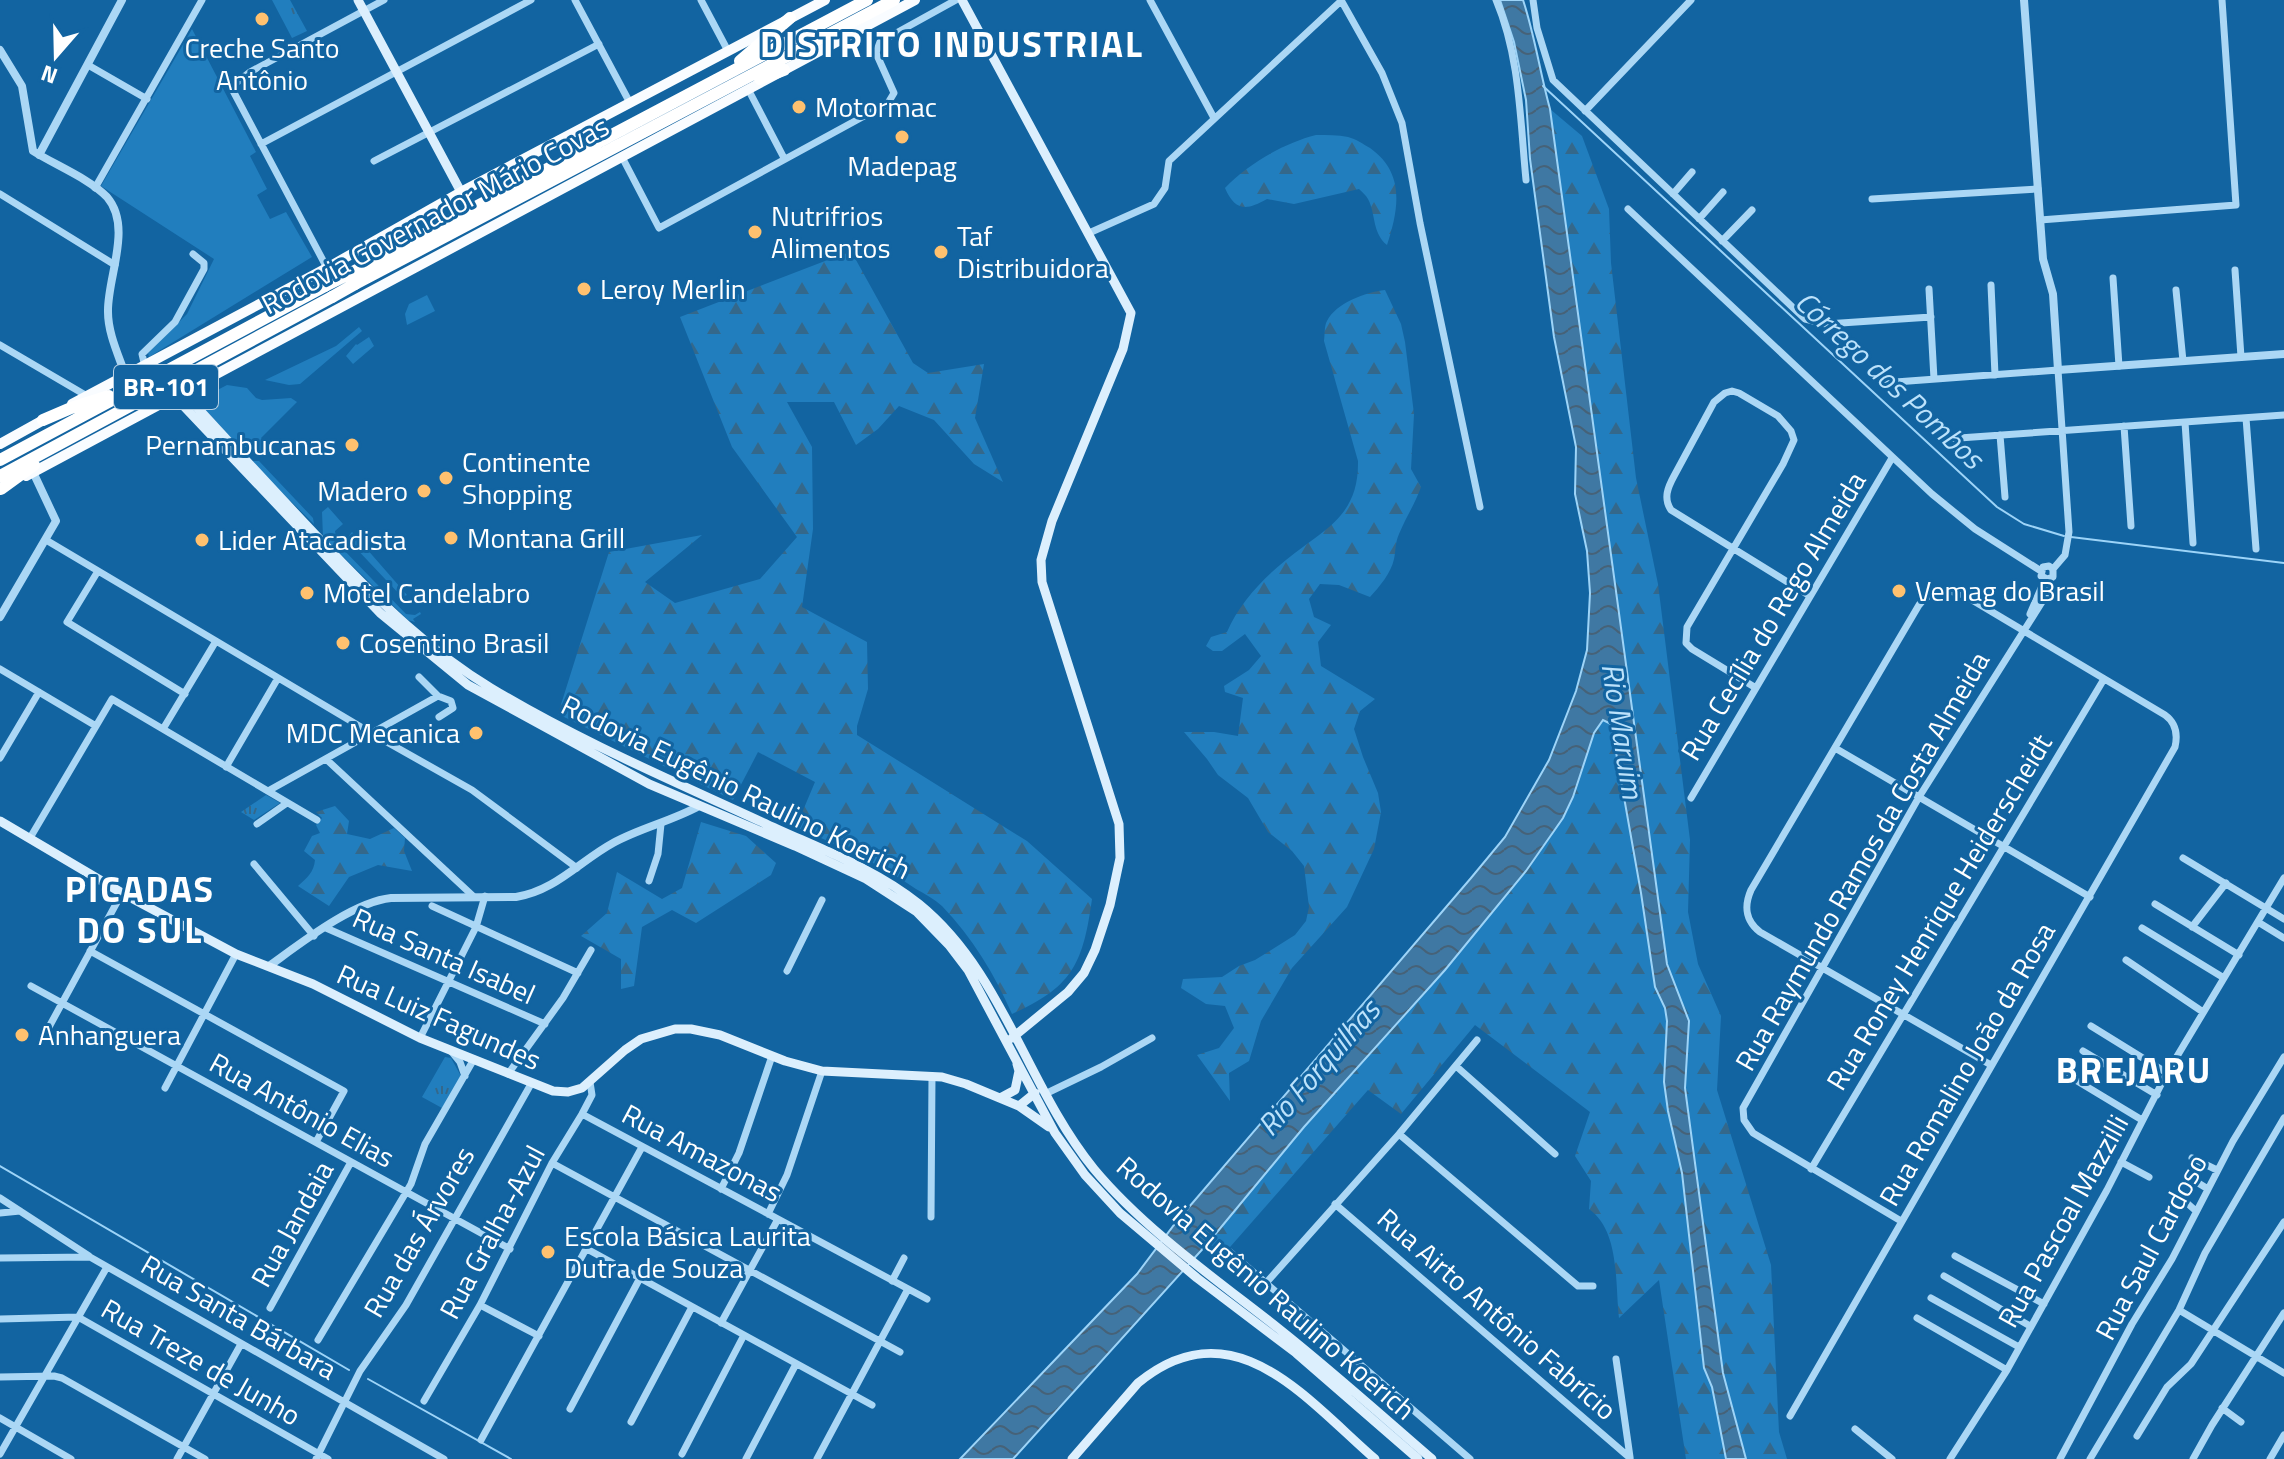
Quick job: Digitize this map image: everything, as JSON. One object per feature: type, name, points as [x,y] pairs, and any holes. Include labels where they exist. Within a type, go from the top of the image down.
[{"type":"highway","name":"Rodovia Governador Mário Covas","points":[[0,485],[73,437],[328,292],[867,0]]},
{"type":"highway","name":"Rodovia Governador Mário Covas","points":[[352,279],[708,99],[894,0]]},
{"type":"highway","points":[[726,74],[790,18]]},
{"type":"highway","points":[[708,99],[784,70]]},
{"type":"highway","name":"Rodovia Governador Mário Covas","points":[[0,460],[135,388],[328,292]]},
{"type":"highway","points":[[43,420],[135,388]]},
{"type":"main road","points":[[358,0],[461,192]]},
{"type":"main road","points":[[0,444],[327,268],[461,192],[825,0]]},
{"type":"main road","points":[[0,485],[33,472],[915,0]]},
{"type":"main road","points":[[962,0],[1128,306],[1131,320],[1123,349],[1052,521],[1043,551],[1041,572],[1119,824],[1120,858],[1110,905],[1084,973],[1068,992],[1011,1039]]},
{"type":"main road","points":[[327,268],[347,305]]},
{"type":"main road","name":"Rodovia Eugênio Raulino Koerich","points":[[178,394],[388,610],[433,649],[528,709],[656,773],[867,871],[904,892],[931,914],[965,952],[986,984],[1011,1039],[1015,1057],[1055,1133],[1085,1175],[1120,1213],[1297,1343],[1432,1459]]},
{"type":"main road","name":"Rodovia Eugênio Raulino Koerich","points":[[178,394],[346,579],[418,646],[468,685],[649,784],[866,879],[903,901],[931,924],[960,958],[1068,1133],[1121,1198],[1155,1227],[1200,1274],[1418,1459]]},
{"type":"main road","name":"Rua Luiz Fagundes","points":[[0,821],[122,893],[236,954],[313,984],[420,1038],[553,1091],[568,1092],[590,1082],[633,1044],[651,1035],[675,1029],[709,1032],[822,1071],[932,1076],[1016,1099]]},
{"type":"main road","points":[[1015,1057],[1019,1071],[1016,1099]]},
{"type":"main road","points":[[1016,1099],[1024,1085],[1045,1094]]},
{"type":"main road","points":[[1016,1099],[1032,1089]]},
{"type":"main road","points":[[1016,1099],[1055,1133]]},
{"type":"main road","points":[[1072,1459],[1150,1372],[1186,1355],[1207,1352],[1251,1360],[1278,1376],[1375,1459]]},
{"type":"street","points":[[39,155],[122,0]]},
{"type":"street","points":[[95,188],[202,0]]},
{"type":"street","points":[[327,268],[231,87],[250,72],[384,0]]},
{"type":"street","points":[[261,144],[531,0]]},
{"type":"street","points":[[575,0],[630,103]]},
{"type":"street","points":[[701,0],[728,51]]},
{"type":"street","points":[[622,157],[659,228],[882,107],[892,98],[892,88],[877,58],[877,46],[885,38],[956,0]]},
{"type":"street","points":[[1150,0],[1214,118]]},
{"type":"street","points":[[1496,0],[1515,59],[1526,180]]},
{"type":"street","points":[[1533,0],[1537,28],[1553,80],[1805,319],[1815,323],[1931,317]]},
{"type":"street","points":[[1585,111],[1691,0]]},
{"type":"street","points":[[2024,0],[2043,259],[2053,294],[2062,431]]},
{"type":"street","points":[[2040,220],[2236,205],[2222,0]]},
{"type":"street","points":[[1089,233],[1154,204],[1165,188],[1169,161],[1341,1],[1382,73],[1402,123],[1480,507]]},
{"type":"street","points":[[374,161],[599,44]]},
{"type":"street","points":[[0,50],[22,86],[33,151],[95,188],[107,198],[114,210],[119,239],[109,295],[109,322],[126,377]]},
{"type":"street","points":[[88,65],[147,99]]},
{"type":"street","points":[[748,89],[784,158]]},
{"type":"street","points":[[1673,194],[1692,172]]},
{"type":"street","points":[[1872,199],[2038,189]]},
{"type":"street","points":[[1699,219],[1723,192]]},
{"type":"street","points":[[0,194],[115,265]]},
{"type":"street","points":[[1628,209],[1892,458],[1975,529],[2046,576]]},
{"type":"street","points":[[1722,241],[1752,210]]},
{"type":"street","points":[[145,367],[142,354],[175,322],[204,269],[204,263],[193,254]]},
{"type":"street","points":[[2235,270],[2241,357]]},
{"type":"street","points":[[2113,278],[2119,366]]},
{"type":"street","points":[[1991,285],[1995,375]]},
{"type":"street","points":[[1929,289],[1934,379]]},
{"type":"street","points":[[2176,290],[2183,361]]},
{"type":"street","points":[[0,345],[87,396]]},
{"type":"street","points":[[1882,383],[2284,354]]},
{"type":"street","points":[[1756,688],[1692,649],[1686,643],[1685,635],[1692,616],[1733,549],[1791,449],[1794,440],[1791,431],[1778,416],[1739,393],[1725,393],[1714,402],[1668,487],[1666,497],[1671,510],[1733,549],[1810,596]]},
{"type":"street","points":[[1945,439],[2284,415]]},
{"type":"street","points":[[2246,418],[2256,549]]},
{"type":"street","points":[[2185,422],[2193,543]]},
{"type":"street","points":[[2124,426],[2131,526]]},
{"type":"street","name":"Rua Raymundo Ramos da Costa Almeida","points":[[1811,1169],[1753,1133],[1742,1114],[1751,1092],[1919,797],[2049,591],[2046,576],[2054,574],[2053,569],[2061,561],[2069,532],[2062,431]]},
{"type":"street","points":[[2000,435],[2005,497]]},
{"type":"street","name":"Rua Cecília do Rego Almeida","points":[[1691,798],[1892,458]]},
{"type":"street","points":[[0,617],[56,518],[33,472]]},
{"type":"street","points":[[46,540],[486,800],[577,868]]},
{"type":"street","points":[[2046,576],[2046,566],[2053,569]]},
{"type":"street","points":[[98,571],[67,622],[185,694]]},
{"type":"street","points":[[1991,1065],[1760,932],[1747,914],[1748,898],[1924,598],[1938,591],[1952,591],[1967,597],[2104,679]]},
{"type":"street","points":[[163,729],[216,641]]},
{"type":"street","points":[[0,669],[96,726]]},
{"type":"street","points":[[419,677],[438,696],[447,698],[453,704],[453,708],[439,717]]},
{"type":"street","points":[[226,767],[278,678]]},
{"type":"street","name":"Rua Romalino João da Rosa","points":[[1790,1416],[2173,753],[2177,733],[2172,722],[2104,679]]},
{"type":"street","name":"Rua Roney Henrique Heiderscheidt","points":[[1811,1169],[2104,679]]},
{"type":"street","points":[[0,758],[39,692]]},
{"type":"street","points":[[268,791],[438,696]]},
{"type":"street","points":[[30,838],[112,699],[317,820]]},
{"type":"street","points":[[1835,748],[2090,897]]},
{"type":"street","points":[[326,759],[473,896]]},
{"type":"street","points":[[257,824],[287,803]]},
{"type":"street","points":[[269,966],[359,907],[377,900],[534,894],[613,843],[699,806]]},
{"type":"street","points":[[649,881],[658,854],[661,824]]},
{"type":"street","points":[[2183,858],[2284,919]]},
{"type":"street","points":[[254,864],[314,936]]},
{"type":"street","name":"Rua Pascoal Mazzilli","points":[[1950,1459],[2007,1370],[2167,1073],[2284,878]]},
{"type":"street","points":[[2192,927],[2226,883]]},
{"type":"street","points":[[49,1027],[122,893]]},
{"type":"street","points":[[420,1038],[476,927],[485,896]]},
{"type":"street","points":[[787,971],[822,900]]},
{"type":"street","points":[[2155,904],[2239,955]]},
{"type":"street","points":[[432,906],[578,973]]},
{"type":"street","points":[[2258,922],[2284,938]]},
{"type":"street","name":"Rua Santa Isabel","points":[[326,928],[545,1024]]},
{"type":"street","points":[[2142,928],[2224,978]]},
{"type":"street","points":[[508,1074],[545,1024],[591,950]]},
{"type":"street","points":[[90,951],[344,1091],[316,1142]]},
{"type":"street","points":[[165,1088],[236,954]]},
{"type":"street","points":[[2126,960],[2203,1012]]},
{"type":"street","name":"Rua Antônio Elias","points":[[31,986],[510,1249]]},
{"type":"street","points":[[2091,1026],[2167,1073]]},
{"type":"street","points":[[1045,1094],[1152,1038]]},
{"type":"street","points":[[1266,1283],[1399,1134],[1477,1040]]},
{"type":"street","points":[[451,1051],[460,1062],[465,1076]]},
{"type":"street","points":[[2083,1051],[2157,1095]]},
{"type":"street","points":[[721,1189],[743,1144],[772,1056]]},
{"type":"street","name":"Rua Saul Cardoso","points":[[2060,1459],[2233,1141],[2284,1057]]},
{"type":"street","points":[[318,1340],[411,1184],[425,1144],[474,1059]]},
{"type":"street","points":[[1456,1066],[1555,1154]]},
{"type":"street","points":[[768,1214],[787,1175],[822,1071]]},
{"type":"street","points":[[931,1217],[932,1076]]},
{"type":"street","points":[[2069,1076],[2142,1120]]},
{"type":"street","name":"Rua Gralha-Azul","points":[[424,1401],[480,1305],[552,1163],[592,1095],[590,1082]]},
{"type":"street","name":"Rua das Árvores","points":[[317,1456],[360,1371],[406,1305],[531,1084]]},
{"type":"street","name":"Rua Amazonas","points":[[582,1114],[927,1299]]},
{"type":"street","points":[[2090,1459],[2179,1310],[2205,1253],[2284,1118]]},
{"type":"street","points":[[1399,1134],[1578,1286],[1593,1286]]},
{"type":"street","points":[[481,1440],[642,1147]]},
{"type":"street","points":[[2192,1158],[2217,1170]]},
{"type":"street","name":"Rua Jandaia","points":[[270,1308],[351,1162]]},
{"type":"street","points":[[2121,1162],[2149,1177]]},
{"type":"street","points":[[552,1163],[900,1352]]},
{"type":"street","points":[[1811,1169],[1901,1221]]},
{"type":"street","points":[[2190,1178],[2208,1189]]},
{"type":"street","points":[[2179,1196],[2196,1211]]},
{"type":"street","name":"Rua Santa Bárbara","points":[[0,1198],[107,1267],[444,1459]]},
{"type":"street","name":"Rua Airto Antônio Fabrício","points":[[1335,1204],[1630,1458]]},
{"type":"street","points":[[0,1213],[20,1211]]},
{"type":"street","points":[[721,1323],[778,1219]]},
{"type":"street","points":[[2137,1436],[2167,1387],[2191,1364],[2282,1232],[2284,1222]]},
{"type":"street","points":[[587,1249],[872,1405]]},
{"type":"street","points":[[1230,1252],[1470,1459]]},
{"type":"street","points":[[1955,1256],[2044,1304]]},
{"type":"street","points":[[0,1258],[90,1257]]},
{"type":"street","points":[[892,1281],[904,1258]]},
{"type":"street","points":[[0,1454],[107,1267]]},
{"type":"street","points":[[1944,1276],[2030,1326]]},
{"type":"street","points":[[570,1409],[640,1278]]},
{"type":"street","points":[[817,1459],[908,1289]]},
{"type":"street","points":[[1931,1298],[2019,1347]]},
{"type":"street","points":[[480,1305],[539,1336]]},
{"type":"street","points":[[631,1422],[692,1307]]},
{"type":"street","points":[[2179,1310],[2284,1373]]},
{"type":"street","points":[[2193,1459],[2284,1313]]},
{"type":"street","name":"Rua Treze de Junho","points":[[0,1319],[78,1317],[317,1456],[328,1459]]},
{"type":"street","points":[[1917,1318],[2007,1370]]},
{"type":"street","points":[[682,1454],[744,1335]]},
{"type":"street","points":[[177,1459],[241,1344]]},
{"type":"street","points":[[1616,1359],[1630,1458]]},
{"type":"street","points":[[746,1459],[796,1364]]},
{"type":"street","points":[[0,1377],[62,1378],[205,1459]]},
{"type":"street","points":[[2222,1408],[2241,1422]]},
{"type":"street","points":[[0,1418],[71,1459]]},
{"type":"street","points":[[1855,1429],[1892,1459]]},
{"type":"street","points":[[2270,1459],[2284,1435]]},
{"type":"green space","points":[[272,0],[290,0],[307,31],[292,38]]},
{"type":"green space","points":[[192,29],[256,152],[250,156],[267,189],[257,195],[270,219],[286,212],[312,257],[149,357],[148,353],[187,314],[214,259],[101,186]]},
{"type":"green space","points":[[1550,109],[1582,136],[1609,209],[1611,263],[1636,478],[1658,584],[1690,840],[1688,912],[1698,964],[1721,1016],[1717,1090],[1771,1265],[1779,1432],[1787,1459],[1746,1459],[1723,1373],[1685,1088],[1689,1021],[1667,964]]},
{"type":"green space","points":[[1316,135],[1354,139],[1370,148],[1389,168],[1394,180],[1396,205],[1387,245],[1379,235],[1368,199],[1359,189],[1294,204],[1267,199],[1247,207],[1237,205],[1229,196],[1225,188],[1255,163],[1292,143]]},
{"type":"green space","points":[[851,251],[913,363],[928,373],[984,364],[975,418],[1003,482],[974,464],[934,420],[899,406],[878,429],[856,445],[834,402],[787,402],[812,447],[813,529],[802,607],[867,642],[868,689],[857,735],[1027,841],[1092,899],[1084,940],[1072,970],[1049,994],[1012,1014],[982,957],[942,906],[872,863],[796,827],[815,782],[758,752],[733,800],[558,714],[609,552],[702,535],[645,582],[675,603],[760,579],[797,537],[732,447],[680,317]]},
{"type":"green space","points":[[1385,290],[1401,324],[1405,342],[1414,414],[1411,469],[1421,487],[1398,537],[1390,569],[1370,597],[1339,585],[1320,584],[1309,599],[1314,617],[1331,625],[1318,642],[1321,666],[1375,699],[1360,711],[1354,729],[1378,793],[1381,812],[1374,849],[1347,907],[1292,968],[1261,1021],[1249,1061],[1229,1073],[1230,1101],[1197,1055],[1219,1048],[1234,1028],[1225,1006],[1206,1004],[1181,988],[1183,979],[1222,977],[1295,935],[1306,921],[1309,907],[1304,866],[1292,851],[1268,832],[1248,798],[1218,775],[1184,732],[1238,736],[1243,698],[1225,692],[1224,686],[1249,670],[1261,656],[1245,634],[1222,651],[1213,651],[1206,646],[1211,637],[1227,632],[1245,602],[1268,575],[1337,520],[1353,496],[1358,461],[1324,341],[1325,328],[1331,315],[1344,304]]},
{"type":"green space","points":[[427,295],[435,311],[407,325],[405,314],[409,304]]},
{"type":"green space","points":[[359,327],[362,331],[300,384],[265,380],[336,346]]},
{"type":"green space","points":[[369,337],[374,346],[353,364],[346,356],[356,344]]},
{"type":"green space","points":[[227,385],[247,388],[262,400],[291,398],[297,402],[261,438],[272,450],[261,454],[235,442],[201,405],[200,399]]},
{"type":"green space","points":[[250,461],[259,461],[313,518],[314,524]]},
{"type":"green space","points":[[328,507],[343,524],[335,531],[337,543],[406,614],[420,612],[413,619],[415,622],[408,620],[323,537],[322,512]]},
{"type":"green space","points":[[352,532],[407,595],[402,597],[352,544],[348,537]]},
{"type":"green space","points":[[1603,720],[1611,724],[1655,987],[1665,1008],[1664,1082],[1682,1173],[1704,1368],[1712,1387],[1726,1459],[1686,1459],[1659,1280],[1619,1318],[1611,1244],[1606,1230],[1589,1209],[1591,1181],[1575,1156],[1590,1112],[1475,1025],[1401,1114],[1368,1090],[1223,1255],[1208,1243],[1304,1127],[1445,970],[1540,852],[1563,818],[1594,733]]},
{"type":"green space","points":[[266,795],[280,803],[254,820],[241,812]]},
{"type":"green space","points":[[335,806],[349,821],[347,834],[370,839],[394,828],[405,838],[404,851],[412,871],[378,865],[349,877],[329,906],[298,886],[310,874],[315,860],[304,851],[312,836],[320,833],[316,825],[322,818],[316,812]]},
{"type":"green space","points":[[701,822],[746,836],[776,863],[771,875],[696,923],[672,910],[642,927],[634,986],[621,989],[621,959],[581,936],[607,913],[617,872],[662,899],[682,888]]},
{"type":"green space","points":[[445,1057],[451,1058],[462,1078],[442,1108],[422,1097]]},
{"type":"water","points":[[1500,0],[1523,0],[1550,109],[1667,964],[1689,1021],[1685,1088],[1723,1373],[1746,1459],[1726,1459],[1712,1387],[1704,1368],[1682,1173],[1664,1082],[1665,1008],[1655,987],[1611,724],[1603,720],[1594,733],[1563,818],[1526,871],[1445,970],[1304,1127],[1208,1243],[1013,1459],[960,1459],[1137,1274],[1177,1221],[1505,837],[1549,760],[1576,691],[1587,650],[1590,593],[1587,551],[1575,494],[1576,447],[1554,337],[1530,159],[1526,100],[1514,42]]},
{"type":"waterway","name":"Córrego dos Pombos","points":[[1543,86],[1997,507],[2024,524],[2064,536]]},
{"type":"waterway","name":"Córrego dos Pombos","points":[[2071,537],[2284,563]]},
{"type":"waterway","points":[[0,1166],[349,1370]]},
{"type":"waterway","points":[[368,1379],[511,1459]]},
{"type":"place","name":"Creche Santo Antônio","points":[[262,19]]},
{"type":"place","name":"Motormac","points":[[799,107]]},
{"type":"place","name":"Madepag","points":[[902,137]]},
{"type":"place","name":"Nutrifrios Alimentos","points":[[755,232]]},
{"type":"place","name":"Taf Distribuidora","points":[[941,252]]},
{"type":"place","name":"Leroy Merlin","points":[[584,289]]},
{"type":"place","name":"Pernambucanas","points":[[352,445]]},
{"type":"place","name":"Continente Shopping","points":[[446,478]]},
{"type":"place","name":"Madero","points":[[424,491]]},
{"type":"place","name":"Montana Grill","points":[[451,538]]},
{"type":"place","name":"Lider Atacadista","points":[[202,540]]},
{"type":"place","name":"Vemag do Brasil","points":[[1899,591]]},
{"type":"place","name":"Motel Candelabro","points":[[307,593]]},
{"type":"place","name":"Cosentino Brasil","points":[[343,643]]},
{"type":"place","name":"MDC Mecanica","points":[[476,733]]},
{"type":"place","name":"Anhanguera","points":[[22,1035]]},
{"type":"place","name":"Escola Básica Laurita Dutra de Souza","points":[[548,1252]]},
{"type":"district","name":"DISTRITO INDUSTRIAL","points":[[952,44]]},
{"type":"district","name":"PICADAS DO SUL","points":[[140,910]]},
{"type":"district","name":"BREJARU","points":[[2134,1070]]},
{"type":"water label","name":"Rio Maruim","points":[[1622,731]]},
{"type":"water label","name":"Rio Forquilhas","points":[[1319,1068]]}]
